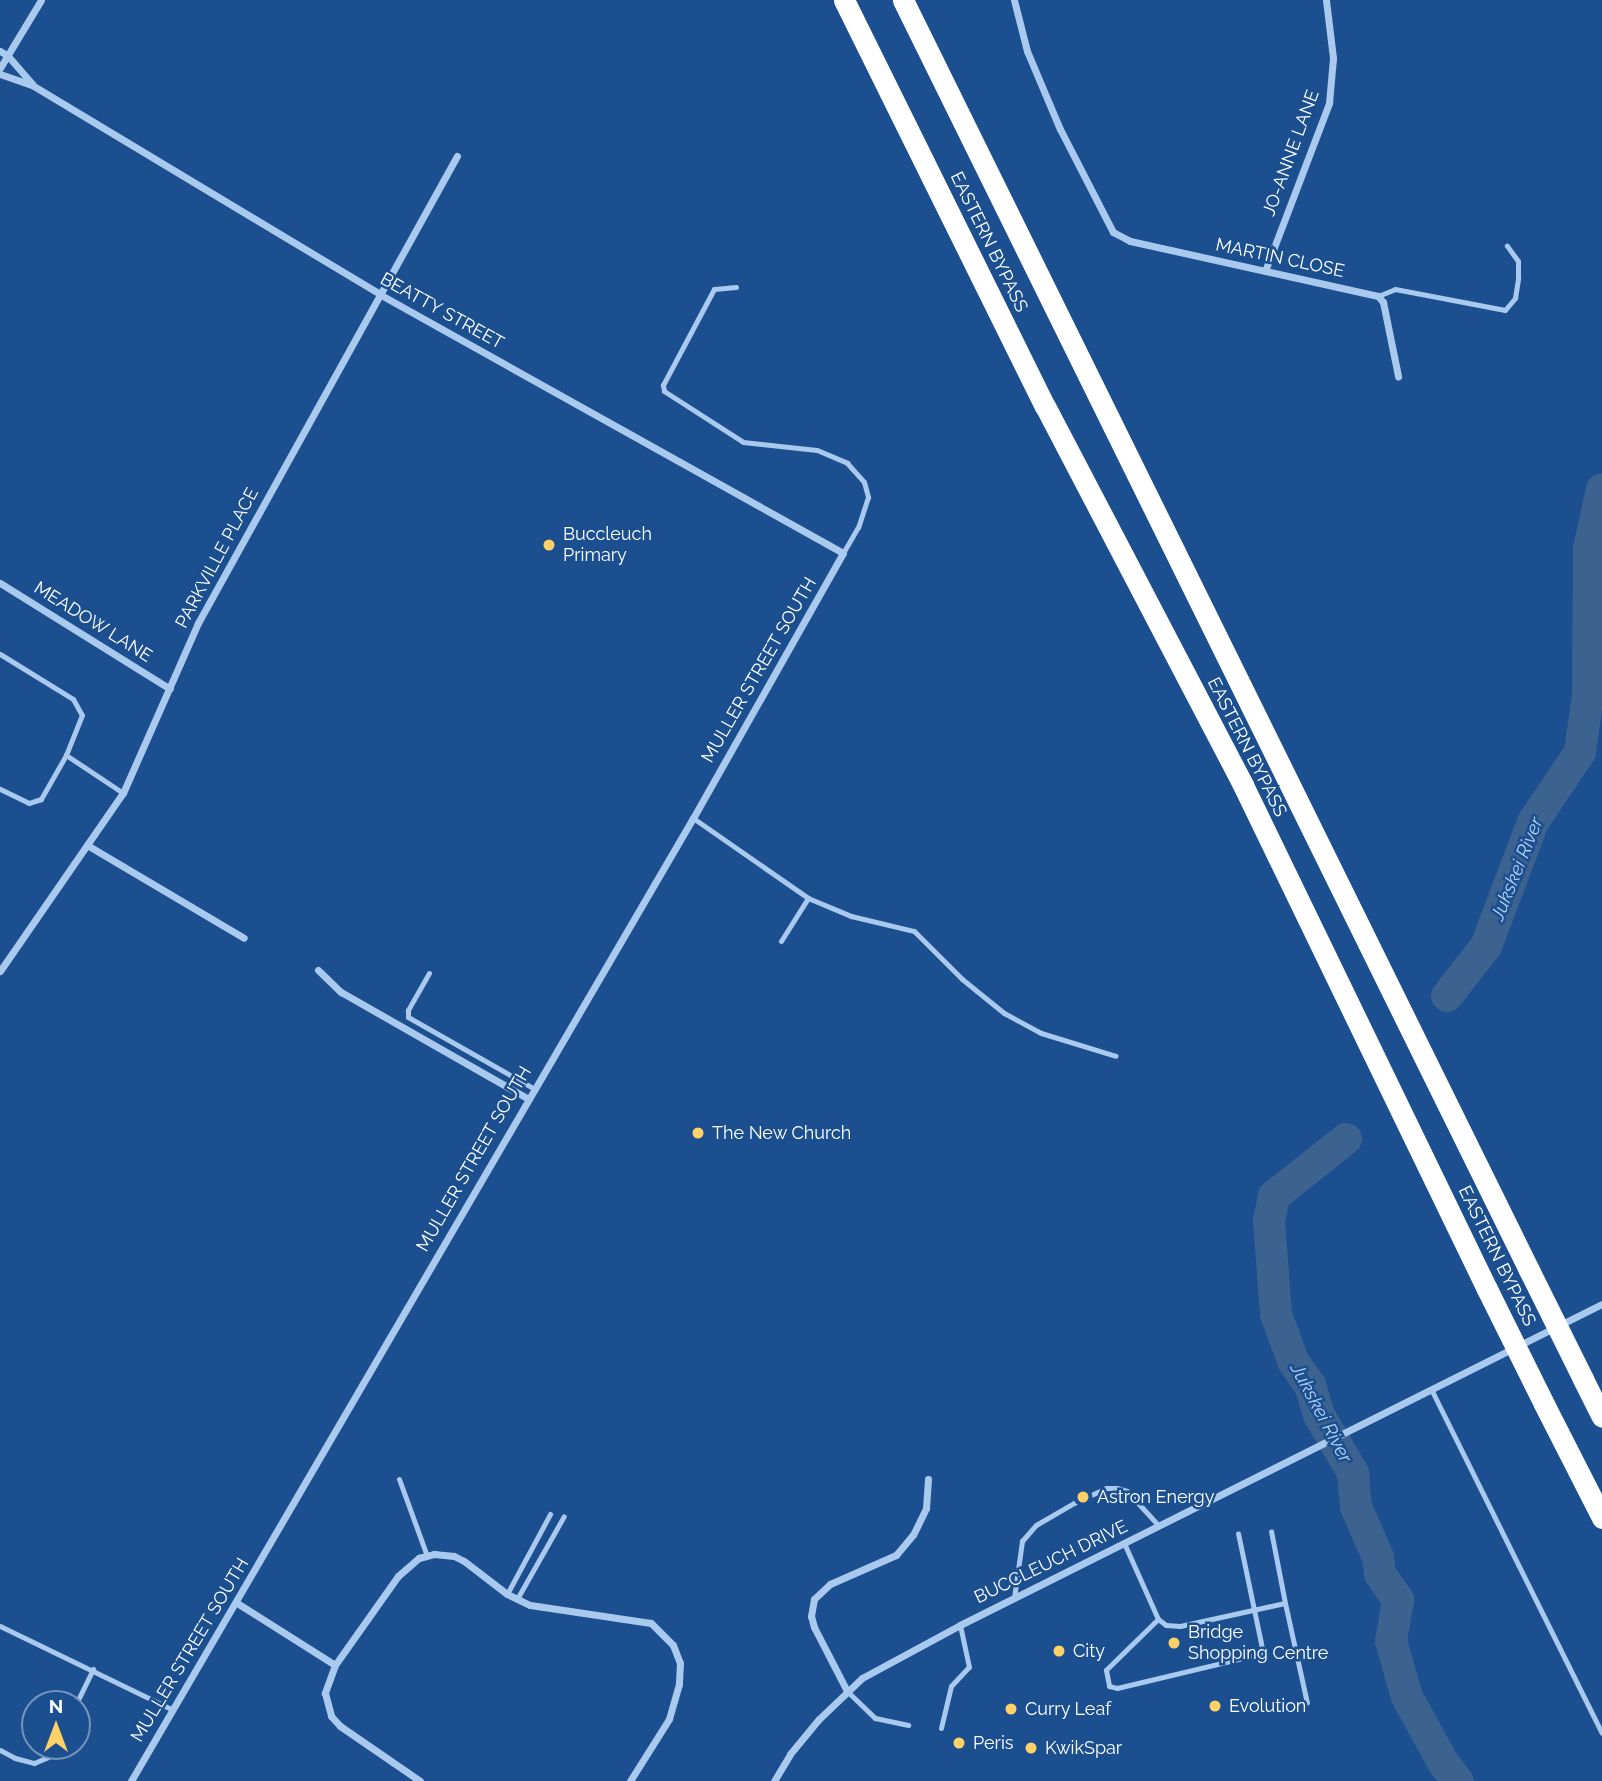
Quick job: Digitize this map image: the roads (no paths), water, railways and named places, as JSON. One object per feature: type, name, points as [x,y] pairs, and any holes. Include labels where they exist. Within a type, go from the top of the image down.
[{"type":"highway","name":"EASTERN BYPASS","points":[[844,0],[1045,406],[1242,785],[1487,1289],[1602,1518]]},
{"type":"highway","name":"EASTERN BYPASS","points":[[903,0],[1602,1417]]},
{"type":"street","points":[[0,68],[41,0]]},
{"type":"street","name":"MARTIN CLOSE","points":[[1014,0],[1027,51],[1060,129],[1113,232],[1130,240],[1378,296]]},
{"type":"street","name":"JO-ANNE LANE","points":[[1265,271],[1329,103],[1333,58],[1326,0]]},
{"type":"street","name":"BEATTY STREET","points":[[0,51],[8,56],[32,85]]},
{"type":"street","name":"BEATTY STREET","points":[[0,74],[32,85],[381,295],[843,553]]},
{"type":"street","name":"PARKVILLE PLACE","points":[[0,971],[123,793],[198,624],[457,156]]},
{"type":"street","points":[[1378,296],[1383,302],[1398,376]]},
{"type":"street","name":"MULLER STREET SOUTH","points":[[131,1781],[237,1603],[527,1098],[693,818],[843,553]]},
{"type":"street","name":"MEADOW LANE","points":[[0,583],[170,689]]},
{"type":"street","points":[[88,845],[244,938]]},
{"type":"street","points":[[318,970],[341,992],[527,1098]]},
{"type":"street","name":"BUCCLEUCH DRIVE","points":[[774,1781],[790,1754],[818,1719],[862,1678],[960,1625],[1602,1304]]},
{"type":"street","points":[[848,1691],[814,1627],[811,1616],[814,1599],[830,1584],[896,1555],[913,1535],[926,1508],[929,1479]]},
{"type":"street","points":[[420,1781],[340,1726],[331,1716],[326,1693],[335,1665],[398,1576],[407,1566],[427,1556],[441,1553],[464,1560],[517,1599],[540,1608],[651,1623],[673,1645],[680,1663],[676,1702],[669,1719],[630,1781]]},
{"type":"street","points":[[237,1603],[335,1665]]},
{"type":"lane","points":[[1378,296],[1395,289],[1505,310],[1515,298],[1518,278],[1518,261],[1507,246]]},
{"type":"lane","points":[[736,287],[714,289],[663,385],[664,391],[743,442],[817,450],[847,463],[864,482],[868,497],[858,527],[843,553]]},
{"type":"lane","points":[[0,654],[79,706],[80,723],[66,755],[38,801],[29,803],[0,789]]},
{"type":"lane","points":[[66,755],[123,793]]},
{"type":"lane","points":[[693,818],[808,898],[851,916],[914,931],[962,979],[1004,1013],[1041,1033],[1116,1056]]},
{"type":"lane","points":[[781,941],[808,898]]},
{"type":"lane","points":[[429,973],[408,1010],[408,1017],[533,1088]]},
{"type":"lane","points":[[1431,1389],[1602,1733]]},
{"type":"lane","points":[[398,1479],[427,1556]]},
{"type":"lane","points":[[1014,1598],[1022,1541],[1035,1525],[1074,1503],[1106,1488],[1117,1488],[1127,1491],[1158,1526]]},
{"type":"lane","points":[[507,1594],[551,1514]]},
{"type":"lane","points":[[517,1599],[564,1516]]},
{"type":"lane","points":[[1271,1531],[1307,1703]]},
{"type":"lane","points":[[1158,1619],[1106,1670],[1106,1680],[1110,1686],[1116,1688],[1260,1654],[1262,1648],[1238,1533]]},
{"type":"lane","points":[[1124,1543],[1158,1619],[1166,1625],[1180,1626],[1285,1602]]},
{"type":"lane","points":[[941,1728],[951,1686],[969,1667],[960,1625]]},
{"type":"lane","points":[[0,1626],[173,1710]]},
{"type":"lane","points":[[83,1690],[93,1669]]},
{"type":"lane","points":[[848,1691],[875,1718],[908,1725]]},
{"type":"lane","points":[[0,1750],[21,1760]]},
{"type":"lane","points":[[23,1760],[34,1763],[41,1760]]},
{"type":"waterway","name":"Jukskei River","points":[[1447,996],[1486,946],[1533,822],[1580,752],[1588,695],[1589,549],[1602,489]]},
{"type":"waterway","name":"Jukskei River","points":[[1346,1139],[1274,1196],[1269,1221],[1276,1314],[1293,1361],[1310,1385],[1319,1415],[1353,1473],[1356,1507],[1378,1557],[1380,1574],[1398,1600],[1391,1641],[1407,1697],[1444,1764],[1458,1781]]},
{"type":"place","name":"Buccleuch Primary","points":[[549,545]]},
{"type":"place","name":"The New Church","points":[[698,1133]]},
{"type":"place","name":"Astron Energy","points":[[1083,1497]]},
{"type":"place","name":"Bridge Shopping Centre","points":[[1174,1643]]},
{"type":"place","name":"City","points":[[1059,1651]]},
{"type":"place","name":"Evolution","points":[[1215,1706]]},
{"type":"place","name":"Curry Leaf","points":[[1011,1709]]},
{"type":"place","name":"Peris","points":[[959,1743]]},
{"type":"place","name":"KwikSpar","points":[[1031,1748]]}]
